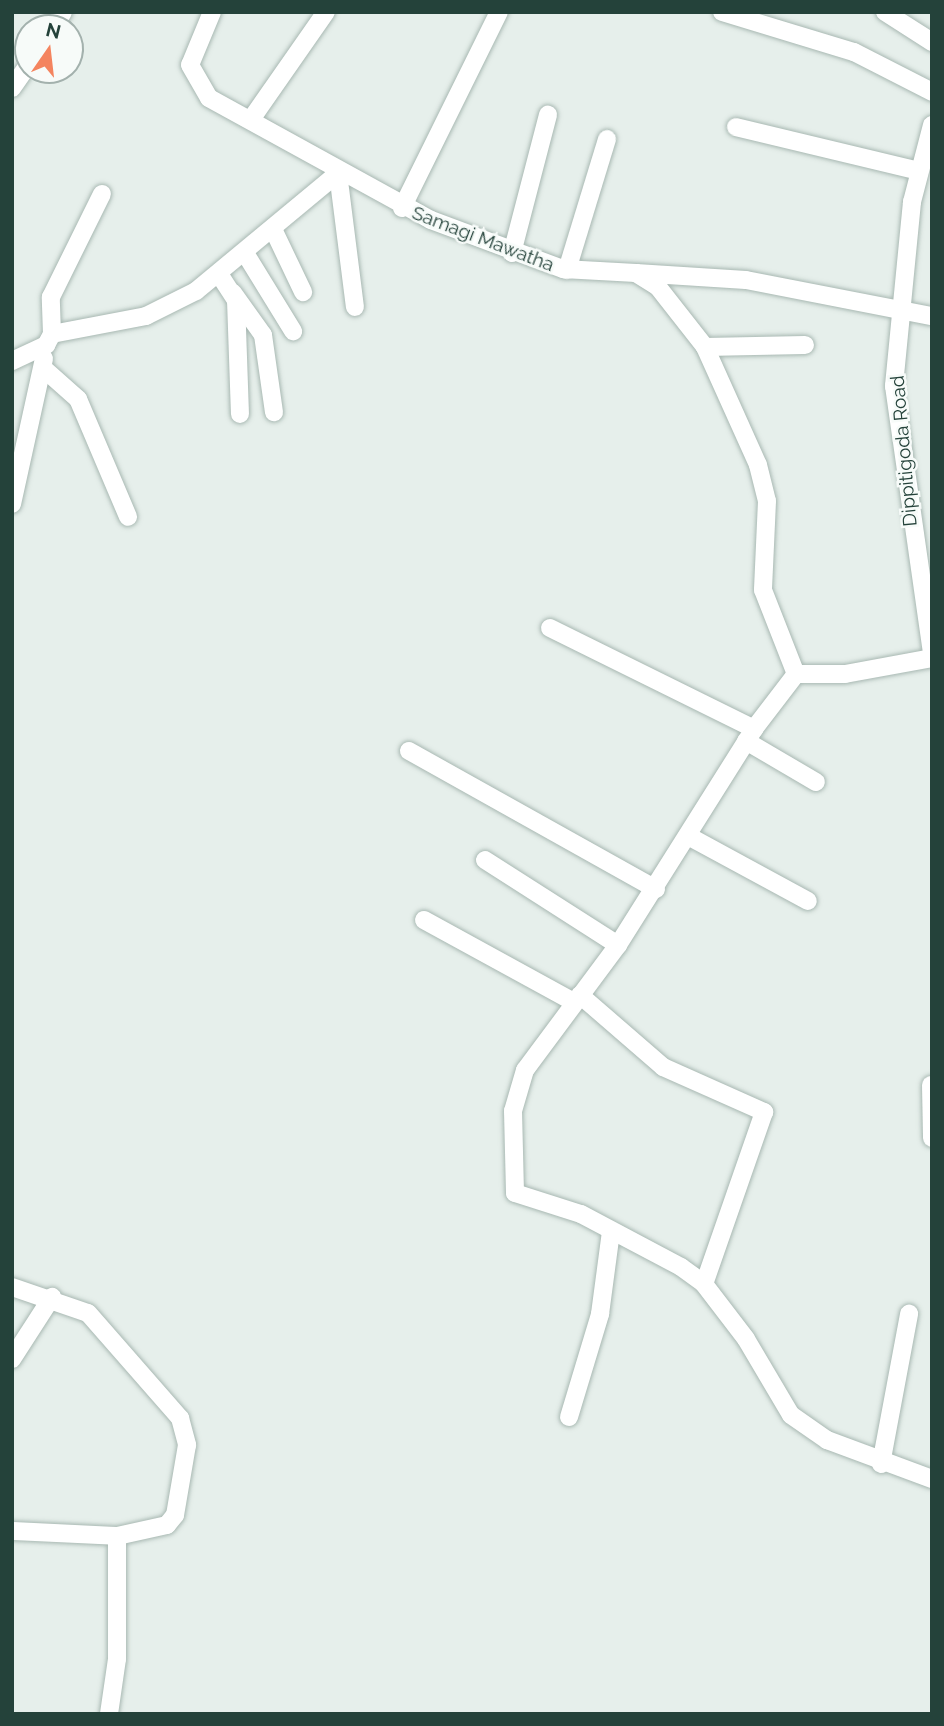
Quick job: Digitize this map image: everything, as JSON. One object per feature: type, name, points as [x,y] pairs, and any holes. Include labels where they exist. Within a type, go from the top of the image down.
[{"type":"street","name":"Samagi Mawatha","points":[[212,12],[190,65],[196,83],[209,97],[333,162],[338,173],[402,208],[512,253],[566,270],[746,280],[901,306],[932,316]]},
{"type":"street","points":[[252,118],[326,12]]},
{"type":"street","points":[[402,208],[499,12]]},
{"type":"street","points":[[722,12],[854,52],[932,92]]},
{"type":"street","points":[[885,12],[932,42]]},
{"type":"street","points":[[512,253],[548,115]]},
{"type":"street","name":"Dippitigoda Road","points":[[932,125],[919,171],[901,306],[894,386],[924,569],[932,653]]},
{"type":"street","points":[[736,127],[919,171]]},
{"type":"street","points":[[566,270],[607,139]]},
{"type":"street","points":[[12,361],[49,340],[146,316],[219,274],[338,173]]},
{"type":"street","points":[[338,173],[355,307]]},
{"type":"street","points":[[12,504],[49,340],[51,297],[102,194]]},
{"type":"street","points":[[273,229],[303,292]]},
{"type":"street","points":[[245,253],[293,331]]},
{"type":"street","points":[[636,273],[657,287],[705,347],[758,465],[767,501],[763,590],[796,674]]},
{"type":"street","points":[[219,274],[233,293],[249,307],[263,335],[274,412]]},
{"type":"street","points":[[233,293],[240,414]]},
{"type":"street","points":[[705,347],[805,345]]},
{"type":"street","points":[[43,368],[78,399],[128,517]]},
{"type":"street","points":[[550,628],[750,735],[816,782]]},
{"type":"street","points":[[796,674],[845,674],[932,658]]},
{"type":"street","points":[[796,674],[750,735],[690,837],[618,945],[525,1070],[513,1111],[515,1193],[581,1214],[611,1232],[628,1236],[704,1284],[792,1415],[881,1464],[932,1479]]},
{"type":"street","points":[[409,751],[656,889]]},
{"type":"street","points":[[690,837],[807,901]]},
{"type":"street","points":[[485,860],[618,945]]},
{"type":"street","points":[[424,920],[577,998],[663,1067],[764,1112],[704,1284]]},
{"type":"street","points":[[931,1085],[932,1138]]},
{"type":"street","points":[[569,1417],[600,1314],[611,1232]]},
{"type":"street","points":[[12,1287],[52,1297],[88,1312],[180,1418],[187,1445],[175,1515],[167,1525],[117,1536],[12,1531]]},
{"type":"street","points":[[12,1359],[52,1297]]},
{"type":"street","points":[[881,1464],[909,1314]]},
{"type":"street","points":[[109,1714],[117,1659],[117,1536]]}]
